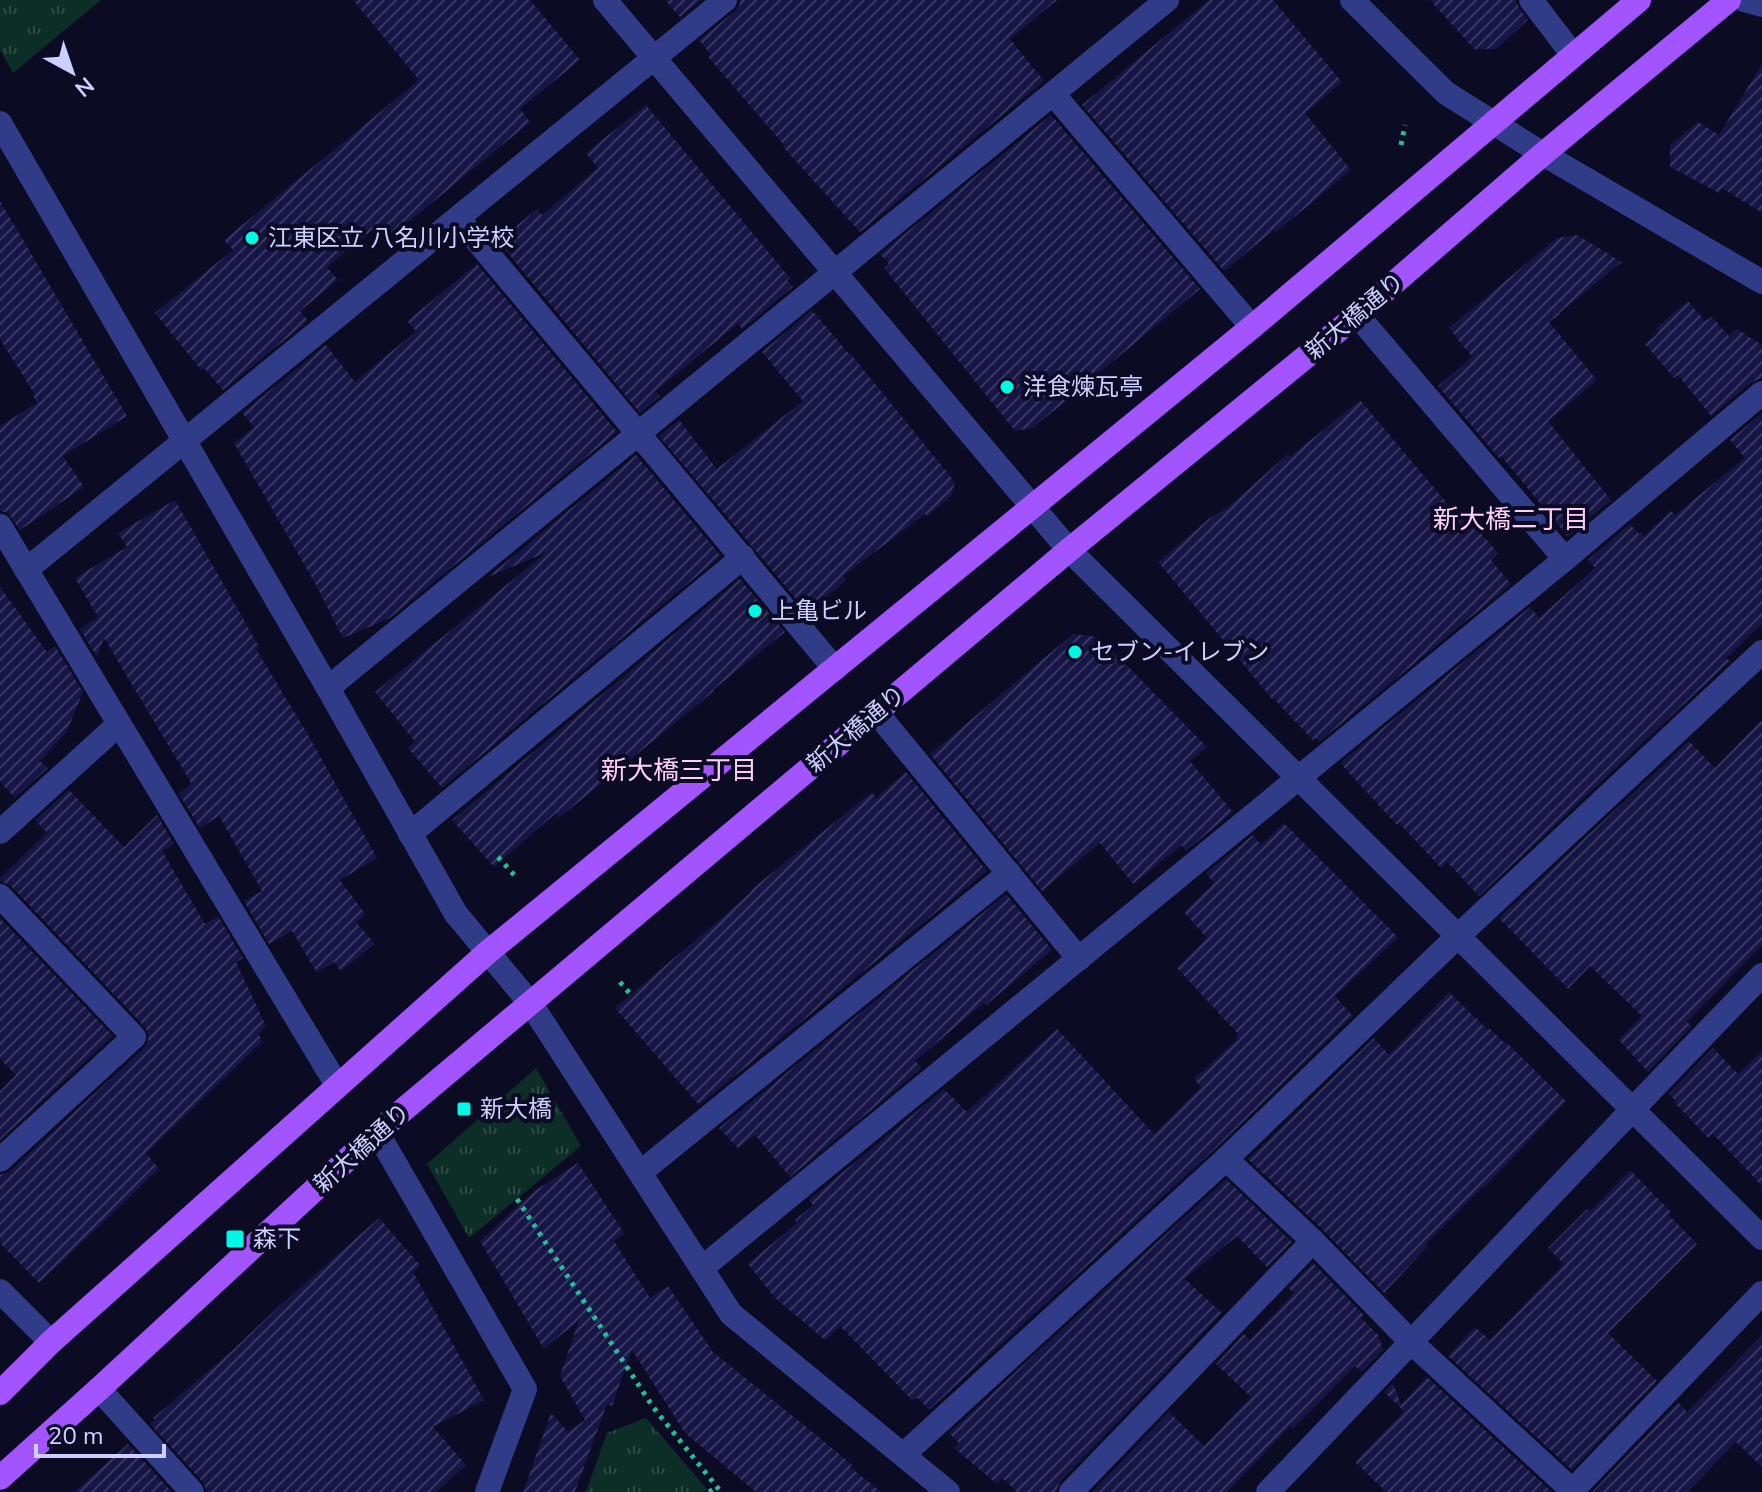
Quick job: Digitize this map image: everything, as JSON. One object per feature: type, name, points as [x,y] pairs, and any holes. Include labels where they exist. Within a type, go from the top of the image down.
[{"type":"main road","points":[[0,1393],[51,1342],[488,952],[1252,327],[1639,0]]},
{"type":"main road","name":"新大橋通り","points":[[0,1478],[377,1132],[1069,550],[1357,315],[1543,154],[1729,0]]},
{"type":"street","points":[[605,0],[1069,550],[1762,1238]]},
{"type":"street","points":[[26,570],[725,0]]},
{"type":"street","points":[[328,688],[1167,0]]},
{"type":"street","points":[[1352,0],[1446,93],[1543,154],[1762,282]]},
{"type":"street","points":[[1531,0],[1573,55]]},
{"type":"street","points":[[1744,0],[1762,5]]},
{"type":"street","points":[[1054,95],[1252,327]]},
{"type":"street","points":[[0,123],[456,914],[531,1004],[731,1314],[948,1492]]},
{"type":"street","points":[[458,218],[835,669]]},
{"type":"street","points":[[1357,315],[1565,559]]},
{"type":"street","points":[[702,1268],[1565,559],[1762,393]]},
{"type":"street","points":[[0,526],[337,1085]]},
{"type":"street","points":[[410,834],[743,557]]},
{"type":"street","points":[[903,1455],[1226,1159],[1458,936],[1762,652]]},
{"type":"street","points":[[876,712],[1079,959]]},
{"type":"street","points":[[0,832],[119,724]]},
{"type":"street","points":[[641,1172],[1009,873]]},
{"type":"street","points":[[0,896],[134,1037],[0,1160]]},
{"type":"street","points":[[1268,1492],[1762,975]]},
{"type":"street","points":[[377,1132],[525,1389],[487,1492]]},
{"type":"street","points":[[1226,1159],[1313,1241],[1412,1343],[1572,1491],[1762,1293]]},
{"type":"street","points":[[1071,1492],[1313,1241]]},
{"type":"street","points":[[0,1291],[51,1342]]},
{"type":"street","points":[[99,1389],[192,1492]]},
{"type":"path","points":[[1401,145],[1405,125]]},
{"type":"path","points":[[498,857],[516,877]]},
{"type":"path","points":[[620,982],[631,995]]},
{"type":"path","points":[[517,1199],[653,1407],[719,1490],[709,1492]]},
{"type":"green space","points":[[0,0],[101,0],[13,73],[0,50]]},
{"type":"green space","points":[[536,1068],[581,1146],[469,1238],[427,1164]]},
{"type":"green space","points":[[646,1418],[707,1489],[703,1492],[586,1492],[607,1433]]},
{"type":"building","points":[[353,0],[530,0],[580,60],[520,109],[530,122],[393,235],[382,222],[327,267],[338,280],[300,311],[308,321],[223,390],[204,368],[201,370],[155,313],[233,250],[224,240],[419,80]]},
{"type":"building","points":[[665,0],[701,0],[680,17]]},
{"type":"building","points":[[740,0],[1057,0],[1010,39],[1044,81],[860,232],[783,147],[708,57],[711,55],[699,40],[734,12]]},
{"type":"building","points":[[1209,0],[1273,0],[1342,82],[1305,113],[1351,170],[1224,271],[1082,105]]},
{"type":"building","points":[[1430,0],[1516,0],[1528,20],[1496,49],[1474,49]]},
{"type":"building","points":[[1762,64],[1762,213],[1722,188],[1719,193],[1670,167],[1670,145],[1698,122],[1719,135]]},
{"type":"building","points":[[646,105],[790,278],[787,280],[793,287],[742,329],[738,323],[656,391],[660,396],[640,413],[498,241],[537,209],[542,215],[598,168],[586,153]]},
{"type":"building","points":[[1051,115],[1200,289],[1033,428],[1015,431],[884,268],[889,264],[880,254]]},
{"type":"building","points":[[0,201],[127,416],[63,456],[84,487],[20,530],[8,513],[0,511],[0,426],[37,403],[0,339]]},
{"type":"building","points":[[1577,235],[1622,262],[1549,322],[1597,380],[1548,421],[1611,500],[1568,537],[1438,386],[1472,357],[1449,328],[1557,238]]},
{"type":"building","points":[[477,264],[617,432],[390,618],[343,638],[234,443],[254,427],[242,413],[326,345],[355,382],[416,331],[407,321]]},
{"type":"building","points":[[1688,301],[1705,321],[1712,317],[1729,336],[1737,329],[1762,345],[1762,378],[1752,382],[1711,416],[1678,375],[1674,378],[1645,344],[1658,333],[1656,328]]},
{"type":"building","points":[[812,310],[955,482],[951,496],[843,576],[846,580],[808,613],[659,436],[679,420],[717,469],[803,401],[762,352]]},
{"type":"building","points":[[1360,400],[1457,515],[1462,511],[1498,553],[1491,560],[1511,584],[1319,742],[1315,738],[1313,740],[1273,700],[1158,562],[1210,518],[1228,507],[1288,454],[1290,457]]},
{"type":"building","points":[[1762,413],[1762,624],[1726,658],[1730,661],[1479,896],[1447,862],[1441,868],[1340,763],[1530,607],[1539,618],[1595,568],[1588,560],[1630,524],[1644,536],[1671,511],[1675,515],[1745,458],[1730,440]]},
{"type":"building","points":[[636,455],[721,556],[442,788],[408,748],[415,742],[375,692],[547,552],[488,577]]},
{"type":"building","points":[[175,500],[259,647],[256,649],[377,858],[340,880],[366,915],[356,922],[375,944],[341,971],[334,962],[317,973],[292,931],[269,944],[244,901],[262,891],[219,816],[200,828],[179,794],[191,783],[104,638],[97,657],[80,629],[98,617],[75,578],[127,547],[118,533]]},
{"type":"building","points":[[740,579],[785,632],[559,818],[556,813],[494,867],[452,820]]},
{"type":"building","points":[[0,587],[47,652],[55,646],[83,692],[67,731],[40,761],[48,768],[15,798],[0,782]]},
{"type":"building","points":[[1073,634],[1099,637],[1207,747],[1190,761],[1233,812],[1186,851],[1182,845],[1133,884],[1100,843],[1042,891],[930,754]]},
{"type":"building","points":[[1762,720],[1762,945],[1687,1022],[1692,1026],[1648,1072],[1619,1040],[1642,1016],[1590,966],[1568,989],[1499,918],[1689,741],[1715,768]]},
{"type":"building","points":[[906,772],[987,871],[699,1105],[615,1008],[751,890],[872,792],[876,798]]},
{"type":"building","points":[[69,790],[124,847],[157,815],[174,844],[162,851],[205,924],[218,916],[243,958],[236,962],[266,1026],[258,1034],[263,1041],[146,1153],[159,1169],[39,1283],[0,1243],[0,1175],[10,1171],[148,1041],[145,1027],[11,886],[0,881],[47,833],[35,820]]},
{"type":"building","points":[[1284,823],[1398,937],[1335,996],[1353,1016],[1216,1148],[929,1410],[918,1398],[912,1400],[840,1326],[825,1340],[775,1298],[748,1264],[797,1223],[795,1220],[813,1205],[809,1200],[944,1089],[967,1112],[1057,1029],[1154,1134],[1201,1087],[1194,1079],[1238,1039],[1238,1034],[1177,968],[1207,938],[1184,912],[1214,883],[1206,873],[1253,835],[1261,845]]},
{"type":"building","points":[[1006,894],[1052,950],[915,1061],[922,1068],[790,1177],[755,1135],[738,1148],[719,1128]]},
{"type":"building","points":[[0,918],[113,1036],[0,1140],[0,1091],[16,1075],[0,1059]]},
{"type":"building","points":[[1449,992],[1566,1101],[1426,1244],[1428,1246],[1384,1293],[1248,1159],[1374,1038],[1389,1055]]},
{"type":"building","points":[[1713,1048],[1738,1074],[1762,1051],[1762,1186],[1713,1134],[1708,1138],[1668,1094]]},
{"type":"building","points":[[578,1163],[624,1233],[614,1241],[650,1298],[668,1286],[713,1352],[820,1438],[881,1492],[756,1492],[685,1433],[632,1350],[612,1406],[607,1404],[575,1492],[523,1492],[551,1413],[568,1432],[585,1420],[560,1376],[579,1320],[544,1349],[480,1241],[536,1190]]},
{"type":"building","points":[[1630,1170],[1697,1244],[1608,1333],[1657,1381],[1572,1470],[1448,1356],[1475,1327],[1490,1340],[1564,1264],[1548,1248]]},
{"type":"building","points":[[1226,1179],[1292,1242],[1267,1267],[1237,1236],[1185,1279],[1222,1313],[1060,1482],[1056,1492],[1017,1492],[1002,1478],[997,1484],[954,1448],[959,1443],[949,1433]]},
{"type":"building","points":[[379,1218],[420,1265],[413,1272],[484,1400],[433,1427],[466,1465],[436,1492],[207,1492],[203,1482],[150,1424],[155,1420],[153,1418]]},
{"type":"building","points":[[1313,1263],[1364,1315],[1361,1318],[1378,1335],[1383,1350],[1362,1372],[1355,1366],[1293,1429],[1290,1426],[1227,1492],[1092,1492],[1169,1412],[1204,1446],[1251,1397],[1216,1364],[1244,1334],[1250,1340],[1294,1293],[1288,1288]]},
{"type":"building","points":[[1762,1335],[1762,1467],[1736,1442],[1687,1492],[1592,1492],[1678,1402],[1687,1412]]},
{"type":"building","points":[[1427,1377],[1552,1492],[1386,1492],[1355,1462],[1404,1411],[1384,1392],[1393,1383],[1401,1405]]},
{"type":"building","points":[[128,1444],[172,1492],[74,1492]]},
{"type":"place","name":"江東区立 八名川小学校","points":[[252,238]]},
{"type":"place","name":"洋食煉瓦亭","points":[[1007,387]]},
{"type":"place","name":"上亀ビル","points":[[755,611]]},
{"type":"place","name":"セブン-イレブン","points":[[1075,652]]},
{"type":"place","name":"新大橋","points":[[464,1109]]},
{"type":"place","name":"森下","points":[[235,1239]]},
{"type":"district","name":"新大橋二丁目","points":[[1511,519]]},
{"type":"district","name":"新大橋三丁目","points":[[679,770]]}]
